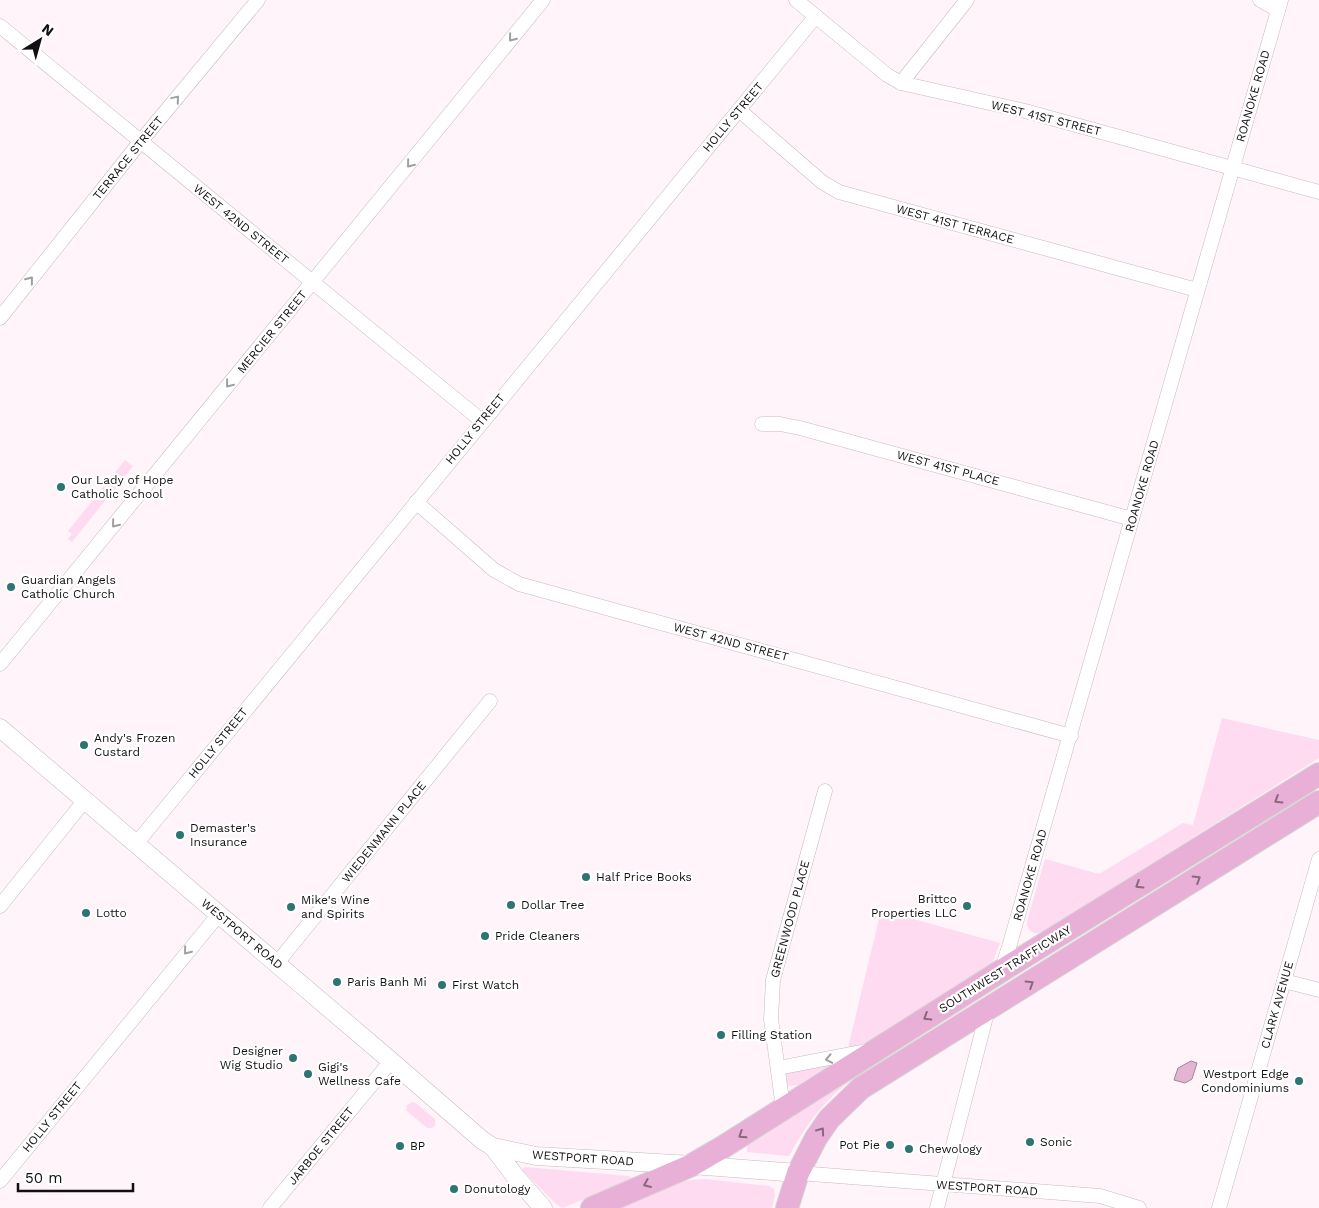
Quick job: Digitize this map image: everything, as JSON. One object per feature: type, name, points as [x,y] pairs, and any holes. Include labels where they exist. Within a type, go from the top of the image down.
[{"type":"main road","name":"SOUTHWEST TRAFFICWAY","points":[[592,1208],[692,1165],[723,1147],[876,1049],[1319,774]]},
{"type":"main road","name":"SOUTHWEST TRAFFICWAY","points":[[786,1208],[798,1173],[816,1138],[829,1119],[861,1088],[1319,802]]},
{"type":"street","name":"TERRACE STREET","points":[[0,318],[141,141],[258,0]]},
{"type":"street","name":"MERCIER STREET","points":[[0,664],[543,0]]},
{"type":"street","name":"WEST 41ST STREET","points":[[796,0],[887,75],[901,83],[1025,111],[1319,192]]},
{"type":"street","points":[[901,83],[967,0]]},
{"type":"street","points":[[1260,0],[1279,5]]},
{"type":"street","name":"ROANOKE ROAD","points":[[1001,971],[1071,736],[1279,5]]},
{"type":"street","name":"HOLLY STREET","points":[[136,844],[816,16]]},
{"type":"street","name":"WEST 42ND STREET","points":[[0,26],[482,421]]},
{"type":"street","name":"WEST 41ST TERRACE","points":[[738,110],[822,182],[839,192],[1197,290]]},
{"type":"street","name":"WEST 41ST PLACE","points":[[762,424],[780,424],[800,428],[1132,519]]},
{"type":"street","name":"WEST 42ND STREET","points":[[416,502],[494,570],[519,584],[1071,736]]},
{"type":"street","name":"WIEDENMANN PLACE","points":[[277,963],[490,701]]},
{"type":"street","name":"WESTPORT ROAD","points":[[0,728],[482,1140],[492,1146],[536,1156],[692,1165],[1100,1196],[1138,1208]]},
{"type":"street","name":"GREENWOOD PLACE","points":[[783,1108],[772,1019],[773,980],[825,791]]},
{"type":"street","points":[[0,906],[85,800]]},
{"type":"street","name":"CLARK AVENUE","points":[[1219,1208],[1319,859]]},
{"type":"street","name":"HOLLY STREET","points":[[0,1181],[219,914]]},
{"type":"street","points":[[1284,981],[1319,990]]},
{"type":"street","points":[[937,1208],[988,1009]]},
{"type":"street","points":[[778,1068],[876,1049]]},
{"type":"street","name":"JARBOE STREET","points":[[270,1208],[391,1061]]},
{"type":"street","points":[[492,1146],[543,1208]]},
{"type":"shaded area","points":[[125,460],[133,466],[72,542],[68,539],[72,534],[68,531]]},
{"type":"shaded area","points":[[1222,718],[1319,740],[1319,758],[1043,932],[1032,932],[1028,928],[1027,921],[1045,859],[1099,874],[1183,823],[1193,825]]},
{"type":"shaded area","points":[[881,910],[1000,943],[989,966],[867,1043],[848,1048]]},
{"type":"shaded area","points":[[1191,1061],[1197,1063],[1192,1079],[1185,1083],[1174,1080],[1178,1068]]},
{"type":"shaded area","points":[[831,1064],[798,1085],[789,1086],[786,1082],[784,1075],[786,1071]]},
{"type":"shaded area","points":[[866,1069],[867,1071],[835,1093],[820,1109],[789,1156],[747,1152],[747,1144]]},
{"type":"shaded area","points":[[412,1102],[416,1103],[435,1119],[435,1126],[427,1128],[406,1110],[407,1105]]},
{"type":"shaded area","points":[[523,1168],[631,1177],[630,1181],[562,1208],[523,1171]]},
{"type":"shaded area","points":[[705,1179],[769,1186],[774,1189],[775,1195],[772,1208],[619,1208],[681,1182]]},
{"type":"place","name":"Our Lady of Hope Catholic School","points":[[61,487]]},
{"type":"place","name":"Guardian Angels Catholic Church","points":[[11,587]]},
{"type":"place","name":"Andy's Frozen Custard","points":[[84,745]]},
{"type":"place","name":"Demaster's Insurance","points":[[180,835]]},
{"type":"place","name":"Half Price Books","points":[[586,877]]},
{"type":"place","name":"Dollar Tree","points":[[511,905]]},
{"type":"place","name":"Brittco Properties LLC","points":[[967,906]]},
{"type":"place","name":"Mike's Wine and Spirits","points":[[291,907]]},
{"type":"place","name":"Lotto","points":[[86,913]]},
{"type":"place","name":"Pride Cleaners","points":[[485,936]]},
{"type":"place","name":"Paris Banh Mi","points":[[337,982]]},
{"type":"place","name":"First Watch","points":[[442,985]]},
{"type":"place","name":"Filling Station","points":[[721,1035]]},
{"type":"place","name":"Designer Wig Studio","points":[[293,1058]]},
{"type":"place","name":"Gigi's Wellness Cafe","points":[[308,1074]]},
{"type":"place","name":"Westport Edge Condominiums","points":[[1299,1081]]},
{"type":"place","name":"Sonic","points":[[1030,1142]]},
{"type":"place","name":"Pot Pie","points":[[890,1145]]},
{"type":"place","name":"BP","points":[[400,1146]]},
{"type":"place","name":"Chewology","points":[[909,1149]]},
{"type":"place","name":"Donutology","points":[[454,1189]]}]
